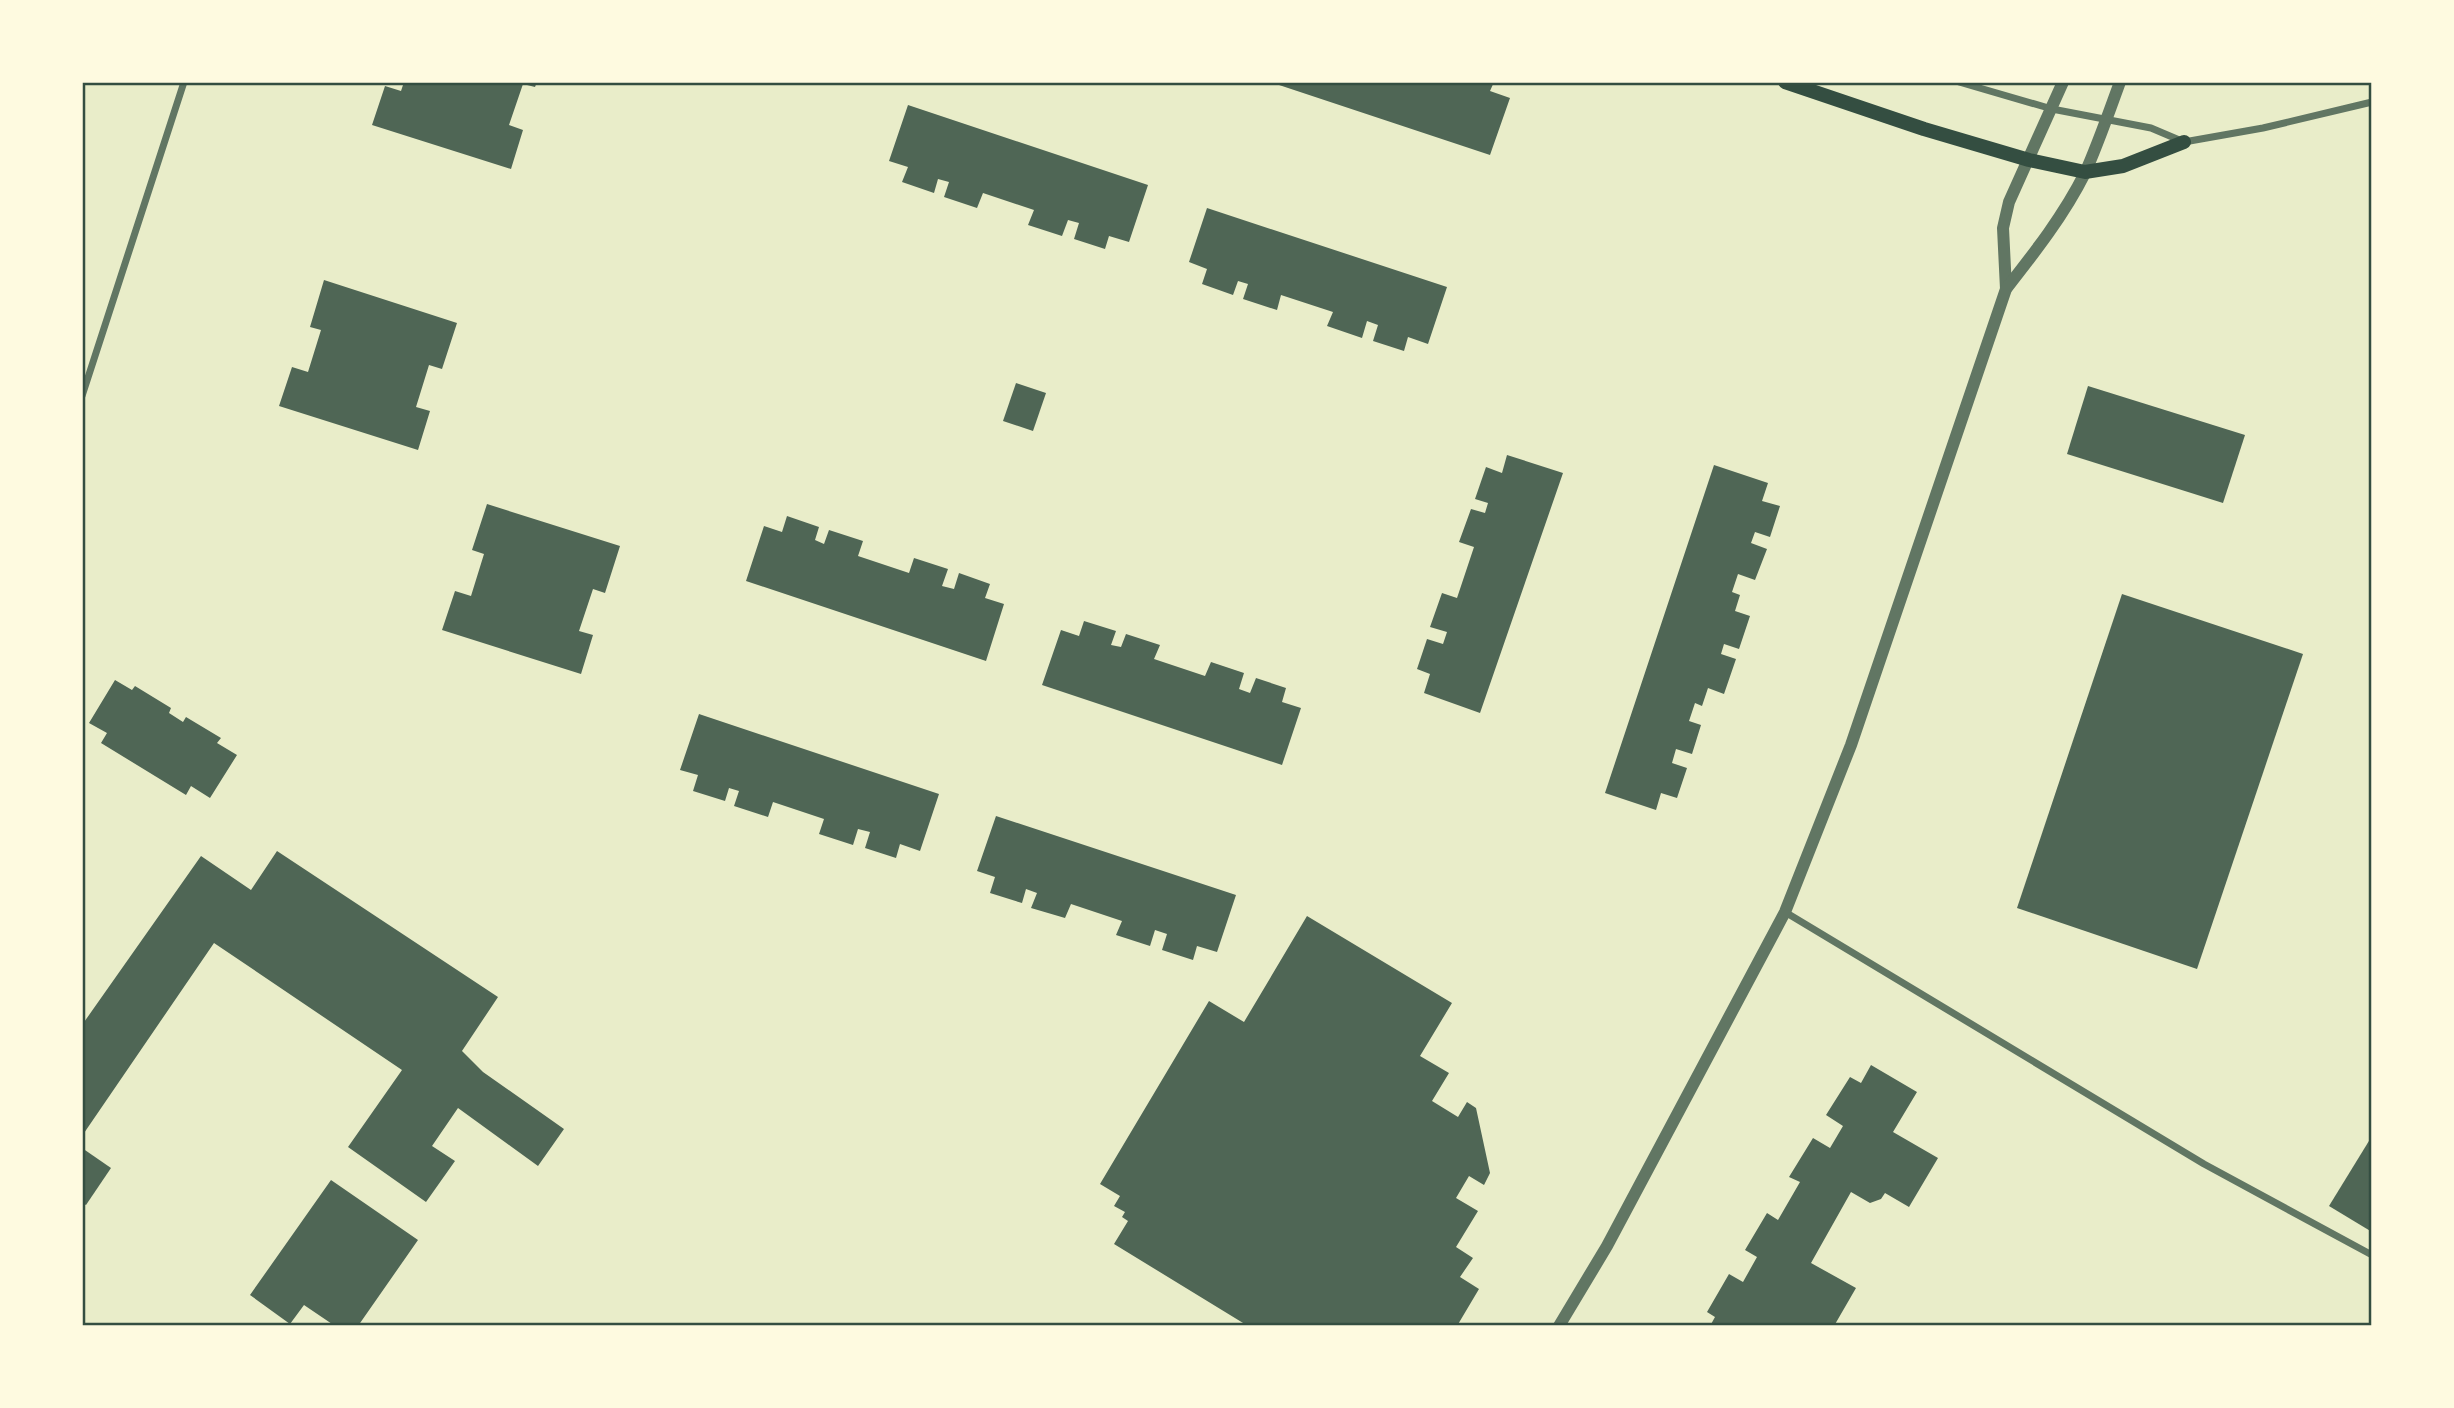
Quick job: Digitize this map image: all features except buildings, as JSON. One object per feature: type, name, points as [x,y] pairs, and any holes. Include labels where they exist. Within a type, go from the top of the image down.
[{"type":"main road","points":[[1786,82],[1924,129],[2029,160],[2085,172],[2123,166],[2184,142]]},
{"type":"street","points":[[82,396],[184,82]]},
{"type":"street","points":[[1959,82],[2052,109],[2151,128],[2184,142],[2263,128],[2372,102]]},
{"type":"street","points":[[2006,289],[2003,228],[2010,202],[2063,82]]},
{"type":"street","points":[[1559,1326],[1607,1246],[1785,912],[1852,745],[2006,289],[2045,239],[2085,172],[2120,82]]},
{"type":"street","points":[[2356,104],[2372,109]]},
{"type":"street","points":[[1785,912],[2204,1164],[2372,1255]]}]
